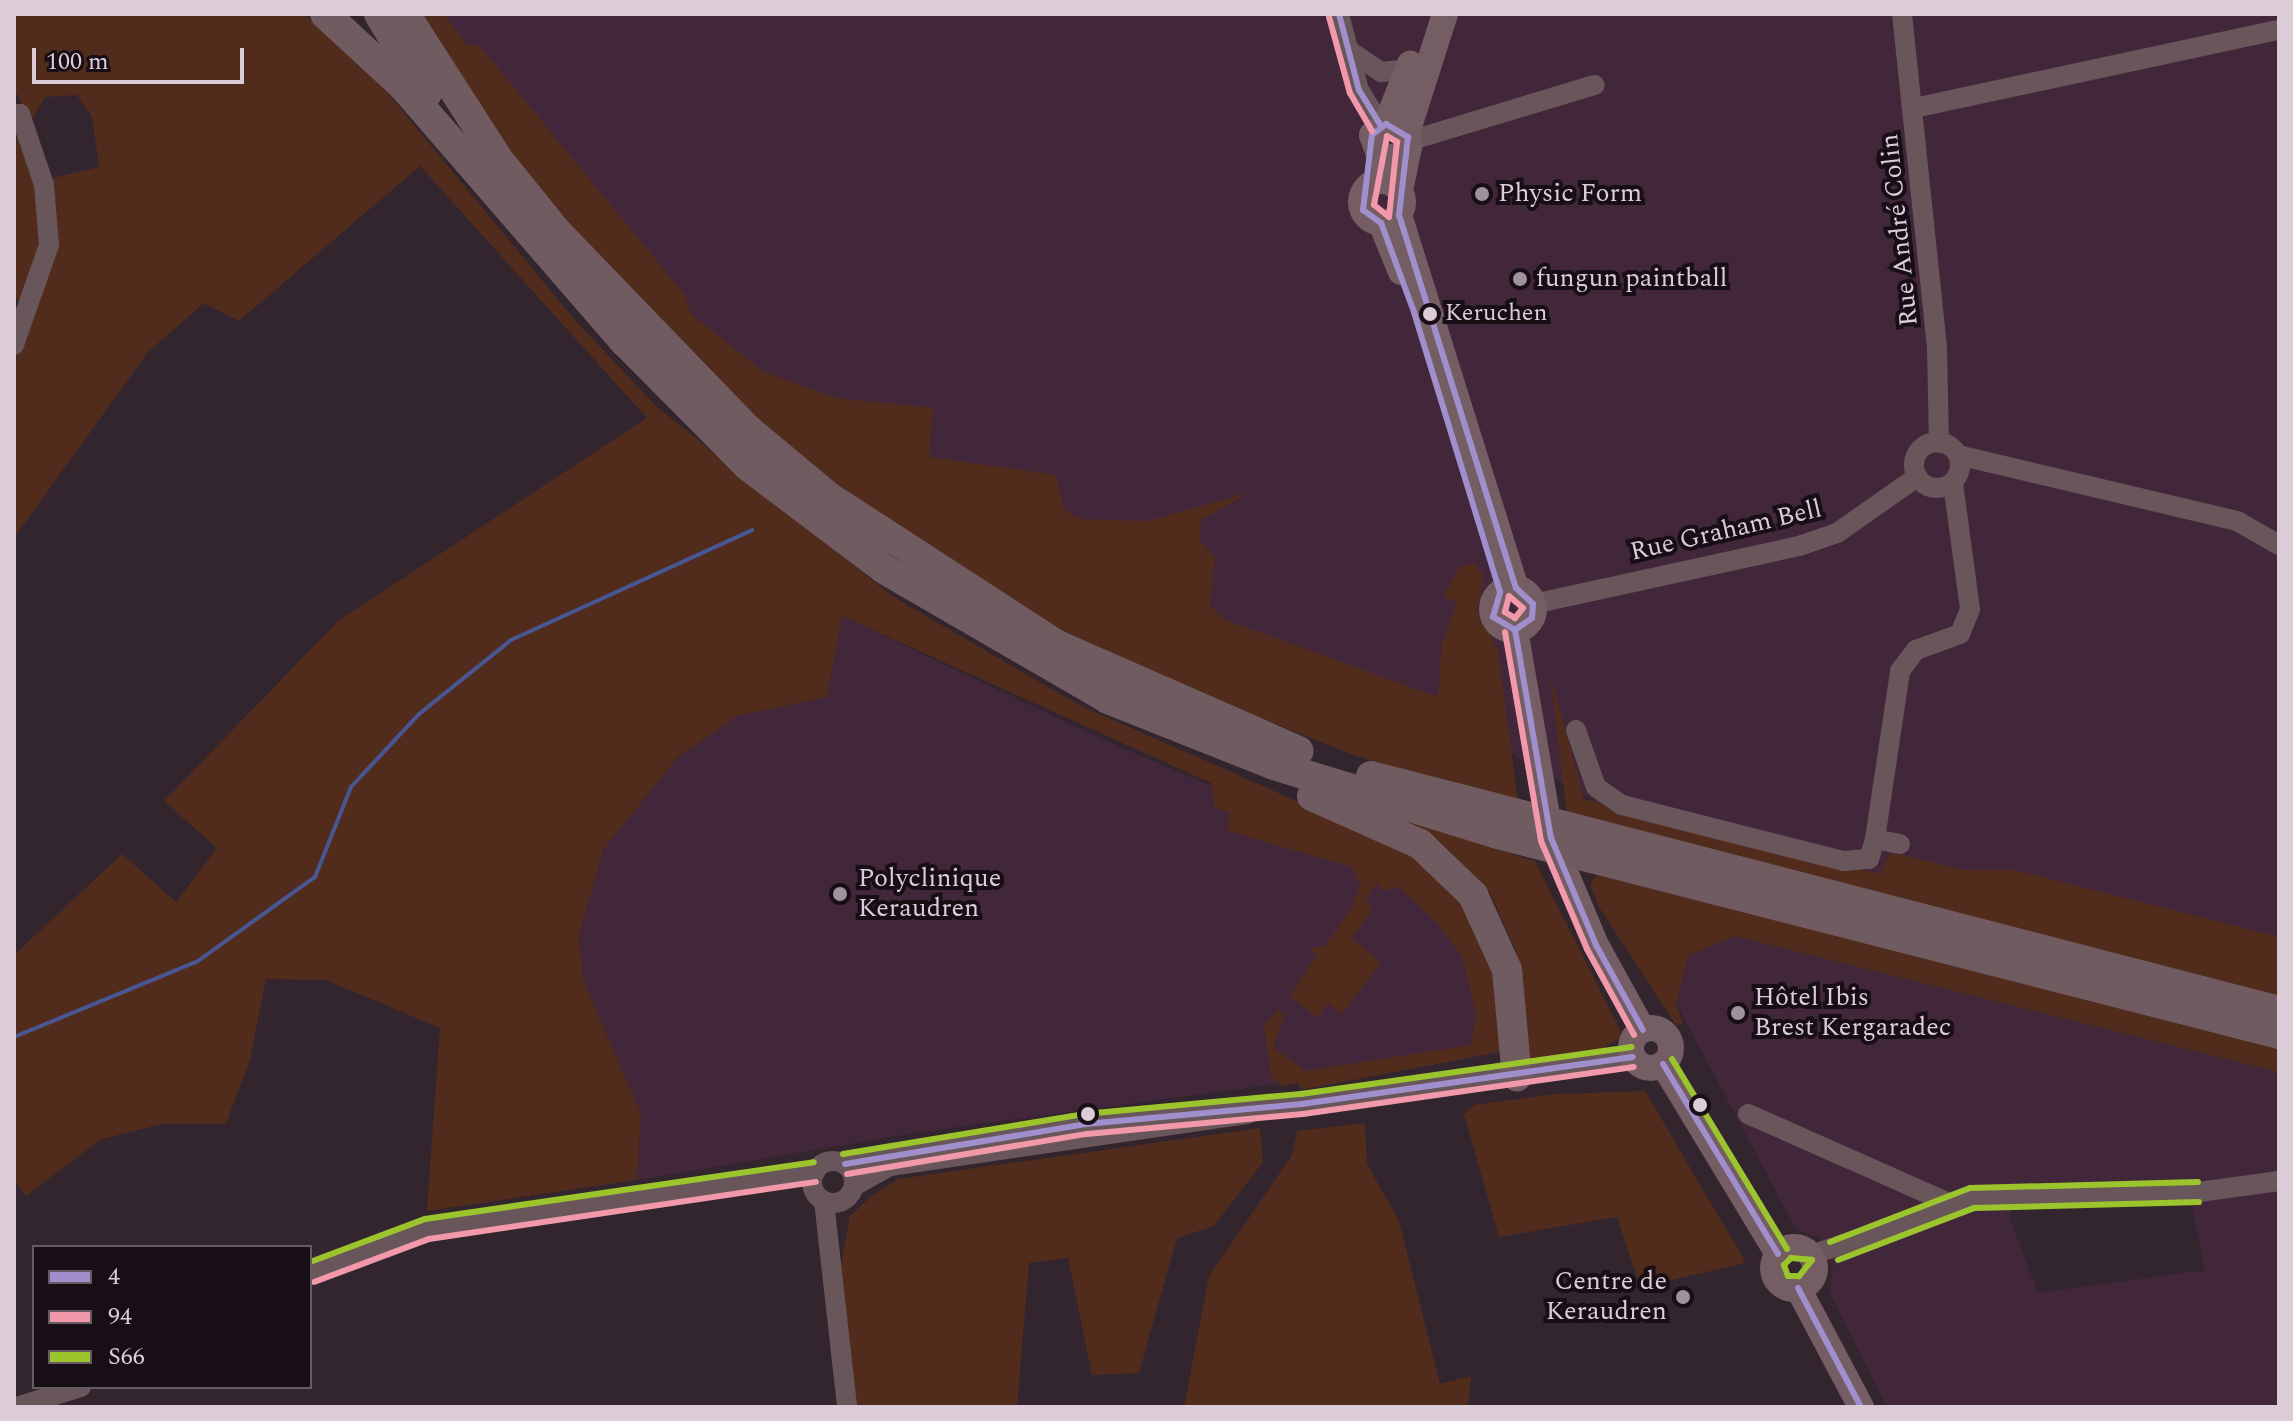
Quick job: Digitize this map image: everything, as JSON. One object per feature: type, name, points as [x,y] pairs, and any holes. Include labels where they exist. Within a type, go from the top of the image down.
[{"type":"highway","points":[[325,14],[466,157],[624,341],[748,466],[884,569],[1108,699],[1420,844],[1473,895],[1494,931],[1507,970],[1517,1077]]},
{"type":"highway","points":[[379,14],[466,157]]},
{"type":"highway","points":[[405,14],[498,159],[557,232],[745,427],[902,551],[1055,644],[1179,703],[1377,778],[2279,1011]]},
{"type":"highway","points":[[1108,699],[1287,770],[1498,834],[2279,1034]]},
{"type":"main road","points":[[1393,210],[1398,135],[1408,69],[1430,14]]},
{"type":"main road","points":[[1393,210],[1363,210],[1373,153],[1398,135],[1445,14]]},
{"type":"main road","points":[[1368,187],[1383,181],[1516,595],[1532,618],[1515,630]]},
{"type":"main road","points":[[1515,630],[1493,617],[1516,595]]},
{"type":"main road","points":[[1515,630],[1540,789],[1566,881],[1643,1030],[1669,1039],[1663,1064],[1778,1254],[1774,1275],[1814,1266]]},
{"type":"main road","points":[[1643,1030],[1631,1044],[1633,1057],[1649,1068],[1663,1064]]},
{"type":"main road","points":[[1778,1254],[1793,1247],[1814,1266],[1861,1407]]},
{"type":"street","points":[[1339,14],[1347,49],[1398,135],[1595,85]]},
{"type":"street","name":"Rue André Colin","points":[[1902,14],[1914,108],[1939,443]]},
{"type":"street","points":[[1914,108],[2279,30]]},
{"type":"street","points":[[1347,49],[1381,72],[1408,69]]},
{"type":"street","points":[[14,114],[33,144],[44,185],[49,245],[19,316],[14,345]]},
{"type":"street","points":[[2004,464],[1949,483],[1917,477],[1920,450],[1939,443],[1958,455],[2004,464],[2237,521],[2279,545]]},
{"type":"street","points":[[1576,730],[1596,787],[1622,805],[1844,861],[1869,859],[1875,839],[1902,666],[1968,623],[1949,483],[1958,455]]},
{"type":"street","name":"Rue Graham Bell","points":[[1516,595],[1799,546],[1837,533],[1917,477]]},
{"type":"street","points":[[1875,839],[1900,844]]},
{"type":"street","points":[[847,1407],[818,1187],[827,1161],[845,1164],[1086,1124],[1270,1107],[1517,1077],[1633,1057]]},
{"type":"street","points":[[312,1272],[426,1229],[762,1180],[852,1190],[890,1166],[1214,1124],[1270,1107]]},
{"type":"street","points":[[1748,1114],[1949,1203]]},
{"type":"street","points":[[829,1263],[852,1190],[845,1164]]},
{"type":"street","points":[[1814,1266],[1949,1203],[2279,1181]]},
{"type":"street","points":[[16,1407],[74,1389]]},
{"type":"shaded area","points":[[14,14],[304,14],[386,91],[574,319],[656,406],[892,596],[1079,705],[1417,854],[1457,889],[1489,944],[1505,1051],[1301,1090],[1298,1083],[1282,1086],[1271,1078],[1264,1025],[1278,1010],[1285,1015],[1273,1047],[1305,1071],[1471,1045],[1476,1016],[1463,958],[1436,922],[1399,887],[1383,891],[1377,883],[1366,900],[1373,910],[1351,938],[1381,962],[1342,1014],[1328,1003],[1318,1018],[1290,996],[1316,956],[1310,948],[1324,947],[1351,909],[1360,886],[1352,867],[1228,831],[1229,812],[1215,808],[1211,783],[842,616],[827,697],[737,716],[677,758],[603,850],[579,937],[584,983],[641,1113],[637,1180],[427,1211],[440,1028],[326,980],[266,979],[250,1059],[226,1124],[162,1124],[102,1139],[26,1196],[14,1180],[14,955],[122,854],[176,902],[217,848],[164,801],[338,621],[647,418],[420,166],[239,321],[204,303],[148,352],[14,538],[14,366],[55,249],[49,179],[99,167],[92,117],[77,95],[45,97],[31,121],[14,89]]},
{"type":"shaded area","points":[[417,14],[444,14],[467,45],[480,46],[685,295],[691,314],[764,372],[836,398],[933,408],[929,457],[1056,475],[1064,509],[1080,519],[1147,521],[1248,493],[1201,520],[1200,541],[1215,557],[1210,606],[1226,620],[1438,697],[1442,643],[1457,603],[1443,596],[1459,568],[1474,563],[1484,575],[1477,610],[1498,650],[1518,802],[1356,756],[1128,665],[1026,612],[873,513],[734,401],[618,286],[504,147]]},
{"type":"shaded area","points":[[438,14],[2279,14],[2279,976],[1597,803],[1429,706],[1208,622],[925,460],[769,395],[724,354]]},
{"type":"shaded area","points":[[15,133],[36,191],[40,249],[23,300],[14,299]]},
{"type":"shaded area","name":"Polyclinique Keraudren","points":[[842,616],[1106,741],[1369,853],[1463,946],[1483,1040],[1453,1060],[921,1132],[637,1180],[641,1113],[584,983],[579,937],[603,850],[677,758],[737,716],[827,697]]},
{"type":"shaded area","points":[[1550,674],[1584,799],[1879,874],[1891,852],[1963,870],[2015,870],[2279,937],[2279,997],[1567,816]]},
{"type":"shaded area","points":[[1379,812],[1535,861],[1623,1036],[1599,1051],[1528,1062],[1515,949],[1491,895],[1449,850]]},
{"type":"shaded area","points":[[1597,875],[2279,1047],[2279,1072],[1735,936],[1689,955],[1676,1003],[1683,1024],[1676,1025],[1599,907],[1590,885]]},
{"type":"shaded area","points":[[1735,936],[2279,1072],[2279,1407],[1887,1407],[1830,1293],[1833,1268],[1820,1238],[1796,1229],[1676,1003],[1689,955]],"holes":[[[2014,1204],[2192,1206],[2205,1270],[2038,1293],[2009,1216]]]},
{"type":"shaded area","points":[[1645,1091],[1746,1263],[1640,1287],[1617,1217],[1499,1237],[1464,1115],[1474,1105],[1556,1094]]},
{"type":"shaded area","points":[[1365,1123],[1367,1164],[1399,1221],[1440,1384],[1471,1376],[1468,1407],[1184,1407],[1209,1276],[1292,1155],[1297,1131]]},
{"type":"shaded area","points":[[1260,1128],[1263,1162],[1214,1226],[1177,1238],[1139,1373],[1092,1375],[1068,1258],[1029,1263],[1017,1407],[856,1407],[839,1275],[850,1216],[869,1198],[898,1179]]},
{"type":"waterway","points":[[14,1037],[198,961],[315,877],[351,787],[419,714],[511,640],[752,530]]},
{"type":"transit line","name":"4","points":[[1339,14],[1359,90],[1381,126]]},
{"type":"transit line","name":"94","points":[[1329,17],[1350,93],[1372,131]]},
{"type":"transit line","name":"4","points":[[1386,124],[1408,137],[1399,215],[1516,588],[1533,604],[1532,618],[1515,630],[1493,617],[1500,592],[1414,312],[1381,223],[1363,210],[1372,135],[1386,124]]},
{"type":"transit line","name":"94","points":[[1387,136],[1397,142],[1389,217],[1374,205],[1387,136]]},
{"type":"transit line","name":"94","points":[[1509,596],[1523,608],[1515,618],[1505,612],[1509,596]]},
{"type":"transit line","name":"4","points":[[1515,630],[1551,838],[1596,945],[1643,1030]]},
{"type":"transit line","name":"94","points":[[1505,632],[1541,841],[1587,949],[1634,1035]]},
{"type":"transit line","name":"S66","points":[[843,1154],[1084,1114],[1301,1094],[1632,1047]]},
{"type":"transit line","name":"4","points":[[845,1164],[1086,1124],[1302,1104],[1633,1057]]},
{"type":"transit line","name":"S66","points":[[1672,1059],[1787,1249]]},
{"type":"transit line","name":"4","points":[[1663,1064],[1778,1254]]},
{"type":"transit line","name":"94","points":[[847,1174],[1087,1134],[1303,1114],[1634,1067]]},
{"type":"transit line","name":"S66","points":[[312,1261],[425,1219],[814,1162]]},
{"type":"transit line","name":"94","points":[[314,1282],[429,1239],[816,1182]]},
{"type":"transit line","name":"S66","points":[[1970,1188],[2198,1182]]},
{"type":"transit line","name":"S66","points":[[1830,1242],[1970,1188]]},
{"type":"transit line","name":"S66","points":[[1838,1260],[1974,1208],[2199,1202]]},
{"type":"transit line","name":"S66","points":[[1791,1258],[1812,1260],[1799,1276],[1788,1276],[1784,1265],[1791,1258]]},
{"type":"transit line","name":"4","points":[[1798,1288],[1861,1407]]},
{"type":"place","name":"Physic Form","points":[[1482,194]]},
{"type":"place","name":"fungun paintball","points":[[1520,279]]},
{"type":"place","name":"Keruchen","points":[[1430,314]]},
{"type":"place","name":"Polyclinique Keraudren","points":[[840,894]]},
{"type":"place","name":"Hôtel Ibis Brest Kergaradec","points":[[1738,1013]]},
{"type":"place","name":"Centre de Keraudren","points":[[1683,1297]]}]
